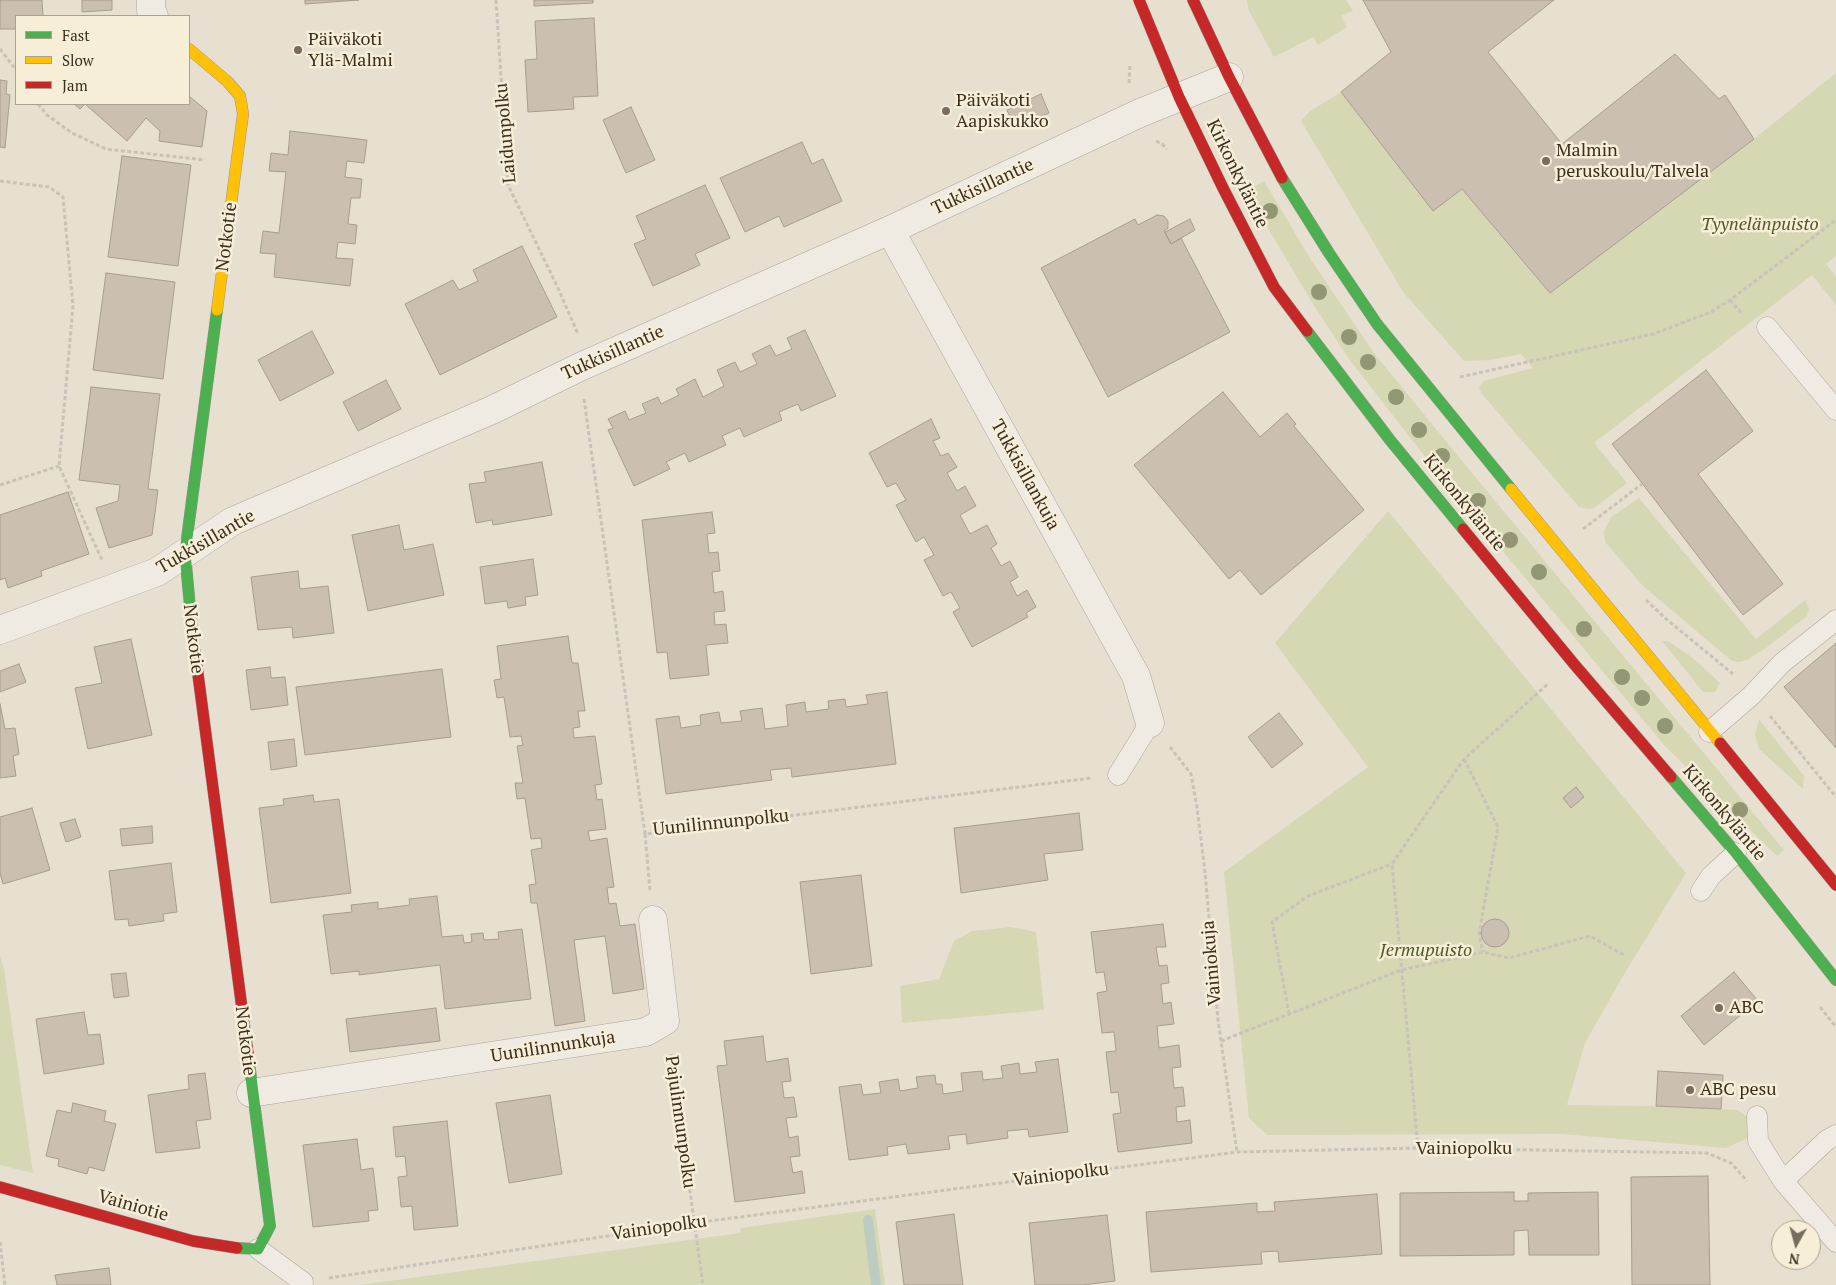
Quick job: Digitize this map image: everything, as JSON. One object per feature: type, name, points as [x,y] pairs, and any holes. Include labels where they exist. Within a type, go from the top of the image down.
[{"type":"main road","name":"Kirkonkyläntie","points":[[1139,0],[1179,97],[1274,287],[1390,440],[1574,664],[1736,853],[1836,980]]},
{"type":"main road","name":"Kirkonkyläntie","points":[[1193,0],[1229,76],[1290,190],[1329,253],[1377,324],[1836,886]]},
{"type":"main road","name":"Notkotie","points":[[190,50],[228,82],[240,96],[243,114],[185,553],[189,604],[251,1093],[270,1226],[258,1249]]},
{"type":"main road","name":"Vainiotie","points":[[0,1186],[193,1241],[235,1248],[258,1249]]},
{"type":"street","points":[[151,0],[154,15]]},
{"type":"street","name":"Tukkisillantie","points":[[0,630],[157,572],[233,521],[492,410],[582,366],[890,230],[1140,113],[1229,76]]},
{"type":"street","name":"Tukkisillankuja","points":[[890,230],[1136,676],[1150,723]]},
{"type":"street","points":[[653,920],[665,1021]]},
{"type":"street","name":"Uunilinnunkuja","points":[[251,1093],[646,1032],[665,1021]]},
{"type":"lane","points":[[1767,327],[1836,410]]},
{"type":"lane","points":[[1709,732],[1752,695],[1782,663],[1836,620]]},
{"type":"lane","points":[[1118,775],[1150,723]]},
{"type":"lane","points":[[1701,891],[1711,876],[1736,853]]},
{"type":"lane","points":[[1757,1116],[1758,1141],[1783,1180],[1832,1231]]},
{"type":"lane","points":[[1783,1180],[1826,1140],[1836,1135]]},
{"type":"lane","points":[[258,1249],[303,1282]]},
{"type":"path","name":"Laidunpolku","points":[[496,0],[508,185],[557,286],[581,342]]},
{"type":"path","points":[[0,49],[15,69]]},
{"type":"path","points":[[39,105],[47,115],[72,133],[106,148],[214,161]]},
{"type":"path","points":[[0,181],[49,186],[63,197],[73,306],[59,466],[114,588]]},
{"type":"path","points":[[1465,384],[1459,377],[1653,334],[1710,312],[1730,300],[1836,220]]},
{"type":"path","name":"Uunilinnunpolku","points":[[583,392],[645,834],[1118,775]]},
{"type":"path","points":[[0,485],[59,466]]},
{"type":"path","points":[[1582,529],[1642,484]]},
{"type":"path","points":[[1576,522],[1588,536]]},
{"type":"path","points":[[1644,598],[1664,618],[1736,677],[1836,797]]},
{"type":"path","points":[[1289,1014],[1272,922],[1308,896],[1392,864],[1464,759],[1550,682]]},
{"type":"path","points":[[1464,759],[1498,827],[1479,934],[1483,952]]},
{"type":"path","name":"Vainiokuja","points":[[1191,774],[1205,872],[1221,1041],[1238,1152]]},
{"type":"path","points":[[645,834],[653,920]]},
{"type":"path","points":[[1392,864],[1418,1148]]},
{"type":"path","points":[[1221,1041],[1401,970],[1483,952],[1509,958],[1590,936],[1624,955]]},
{"type":"path","name":"Pajulinnunpolku","points":[[665,1021],[703,1285]]},
{"type":"path","name":"Vainiopolku","points":[[303,1282],[694,1223],[1238,1152],[1418,1148],[1707,1153],[1731,1163],[1750,1183]]},
{"type":"path","points":[[0,1242],[5,1285]]},
{"type":"green space","points":[[1247,0],[1346,0],[1353,11],[1341,16],[1347,27],[1318,45],[1313,37],[1274,57],[1248,9]]},
{"type":"green space","name":"Tyynelänpuisto","points":[[1836,73],[1836,256],[1826,264],[1836,277],[1836,305],[1812,275],[1594,443],[1627,483],[1594,508],[1589,509],[1579,507],[1481,393],[1479,387],[1484,381],[1533,368],[1521,354],[1491,360],[1464,361],[1403,292],[1301,121],[1309,112],[1341,92],[1433,210],[1462,189],[1550,293],[1754,139]]},
{"type":"green space","points":[[1264,181],[1311,260],[1374,353],[1784,850],[1777,856],[1664,745],[1437,472],[1349,359],[1313,304],[1246,191]]},
{"type":"green space","points":[[1639,498],[1756,639],[1805,600],[1809,608],[1807,616],[1766,648],[1747,660],[1732,661],[1643,586],[1605,542],[1604,531],[1611,517]]},
{"type":"green space","name":"Jermupuisto","points":[[1388,511],[1686,873],[1623,976],[1585,1043],[1567,1105],[1656,1106],[1738,1110],[1747,1117],[1750,1137],[1726,1148],[1562,1134],[1267,1135],[1249,1118],[1224,872],[1368,767],[1275,643]]},
{"type":"green space","points":[[1662,641],[1668,641],[1693,658],[1720,683],[1715,692],[1703,692]]},
{"type":"green space","points":[[1759,719],[1804,776],[1803,789],[1759,749],[1755,734]]},
{"type":"green space","points":[[1011,927],[1036,932],[1044,1010],[902,1023],[900,986],[939,979],[954,941],[972,931]]},
{"type":"green space","points":[[0,956],[4,969],[33,1173],[0,1165]]},
{"type":"green space","points":[[875,1209],[885,1285],[360,1285],[740,1233],[741,1228]]},
{"type":"building","points":[[0,0],[42,0],[43,15],[15,15],[15,29],[0,29]]},
{"type":"building","points":[[82,0],[112,0],[112,10],[82,12]]},
{"type":"building","points":[[305,0],[359,0],[305,4]]},
{"type":"building","points":[[534,0],[593,0],[593,3],[534,6]]},
{"type":"building","points":[[1363,0],[1554,0],[1488,52],[1562,144],[1675,54],[1719,99],[1725,95],[1754,139],[1550,293],[1462,189],[1433,211],[1341,92],[1391,52]]},
{"type":"building","points":[[594,18],[598,96],[573,97],[574,109],[528,112],[525,60],[537,59],[535,21]]},
{"type":"building","points":[[0,80],[7,81],[6,94],[10,95],[5,148],[0,147]]},
{"type":"building","points":[[1041,94],[1049,113],[1015,128],[1007,110]]},
{"type":"building","points":[[190,97],[207,111],[202,147],[159,141],[160,131],[146,118],[127,141],[86,105],[190,105]]},
{"type":"building","points":[[75,105],[84,105],[80,109]]},
{"type":"building","points":[[631,107],[655,160],[626,173],[603,120]]},
{"type":"building","points":[[290,131],[367,140],[364,163],[347,161],[345,177],[362,179],[360,198],[351,198],[348,224],[357,225],[355,244],[338,242],[336,258],[353,259],[350,286],[274,277],[276,254],[260,253],[263,231],[279,233],[286,172],[269,171],[271,153],[288,155]]},
{"type":"building","points":[[802,142],[812,164],[823,159],[842,201],[784,227],[779,216],[745,232],[720,178]]},
{"type":"building","points":[[122,156],[191,165],[178,266],[108,257]]},
{"type":"building","points":[[705,185],[730,238],[695,254],[700,265],[653,286],[634,244],[646,239],[636,216]]},
{"type":"building","points":[[1157,215],[1164,216],[1168,221],[1168,228],[1164,231],[1171,244],[1181,238],[1230,332],[1108,397],[1041,268],[1135,219],[1138,225]]},
{"type":"building","points":[[1190,219],[1195,230],[1171,244],[1165,232]]},
{"type":"building","points":[[522,246],[557,317],[440,375],[405,304],[453,280],[459,290],[478,281],[473,270]]},
{"type":"building","points":[[106,273],[175,282],[163,379],[93,370]]},
{"type":"building","points":[[805,330],[836,396],[801,411],[798,404],[779,412],[782,420],[744,437],[740,428],[722,436],[726,445],[689,462],[685,453],[666,462],[670,469],[634,486],[608,430],[613,428],[608,419],[625,411],[629,420],[646,413],[642,404],[658,397],[661,404],[679,395],[676,389],[695,379],[703,397],[724,386],[717,370],[735,362],[740,372],[757,364],[752,354],[770,345],[776,356],[792,349],[787,338]]},
{"type":"building","points":[[312,331],[334,373],[280,401],[258,360]]},
{"type":"building","points":[[1706,370],[1753,431],[1698,474],[1783,584],[1743,615],[1612,444]]},
{"type":"building","points":[[386,380],[401,409],[358,431],[343,402]]},
{"type":"building","points":[[91,387],[160,394],[148,489],[158,490],[152,535],[109,548],[96,508],[118,501],[120,485],[79,480]]},
{"type":"building","points":[[1223,392],[1260,437],[1287,413],[1296,424],[1294,426],[1364,510],[1261,595],[1240,570],[1229,579],[1134,465]]},
{"type":"building","points":[[931,419],[940,438],[933,441],[941,456],[948,453],[957,467],[947,473],[957,491],[965,486],[976,506],[960,515],[970,534],[987,525],[997,544],[991,548],[1001,566],[1010,561],[1018,577],[1010,582],[1017,596],[1027,590],[1036,607],[1026,613],[1028,617],[972,647],[953,612],[960,608],[951,592],[943,596],[924,560],[934,555],[924,537],[916,542],[896,505],[906,500],[896,483],[887,487],[869,453]]},
{"type":"building","points":[[542,462],[552,515],[493,525],[492,520],[476,523],[469,484],[486,482],[484,472]]},
{"type":"building","points":[[68,492],[89,554],[41,571],[42,576],[8,588],[5,578],[0,580],[0,515]]},
{"type":"building","points":[[712,512],[715,533],[707,534],[709,553],[718,552],[720,571],[712,572],[714,593],[723,591],[725,611],[714,612],[715,625],[726,624],[728,643],[706,645],[709,675],[670,679],[667,652],[657,653],[642,520]]},
{"type":"building","points":[[399,525],[404,550],[433,544],[444,595],[368,611],[352,535]]},
{"type":"building","points":[[533,559],[538,595],[525,597],[526,605],[508,608],[507,601],[485,604],[480,567]]},
{"type":"building","points":[[298,571],[300,589],[328,586],[334,633],[293,638],[292,627],[258,630],[251,577]]},
{"type":"building","points":[[568,636],[572,663],[578,663],[585,711],[578,711],[580,727],[573,728],[574,738],[595,736],[602,784],[595,785],[597,800],[602,799],[606,829],[588,831],[590,841],[607,838],[614,887],[607,888],[609,904],[616,903],[620,926],[635,924],[644,989],[613,994],[605,936],[574,940],[585,1021],[555,1026],[537,903],[531,903],[529,885],[536,884],[531,850],[542,848],[541,838],[531,839],[525,798],[517,799],[515,783],[523,783],[517,746],[523,745],[521,736],[510,737],[504,697],[497,698],[494,680],[501,679],[497,646]]},
{"type":"building","points":[[131,639],[152,735],[88,749],[75,688],[102,683],[94,647]]},
{"type":"building","points":[[1836,643],[1836,748],[1784,687]]},
{"type":"building","points":[[19,664],[26,682],[0,692],[0,671]]},
{"type":"building","points":[[270,667],[271,678],[285,677],[288,705],[251,710],[246,670]]},
{"type":"building","points":[[442,669],[451,737],[305,755],[296,687]]},
{"type":"building","points":[[887,692],[896,764],[792,777],[791,768],[770,770],[772,780],[666,794],[656,719],[679,716],[681,728],[701,725],[700,715],[719,712],[721,723],[742,721],[740,711],[762,708],[765,729],[788,726],[786,705],[805,702],[806,712],[829,709],[828,701],[845,699],[846,707],[868,704],[866,695]]},
{"type":"building","points":[[0,704],[5,729],[15,728],[19,754],[13,756],[16,776],[0,778]]},
{"type":"building","points":[[1279,713],[1303,744],[1272,768],[1248,737]]},
{"type":"building","points":[[294,739],[297,766],[271,770],[268,742]]},
{"type":"building","points":[[1576,787],[1584,797],[1571,808],[1563,798]]},
{"type":"building","points":[[313,795],[314,802],[339,799],[351,893],[271,903],[259,808],[284,805],[283,799]]},
{"type":"building","points":[[32,808],[50,870],[3,884],[0,873],[0,817]]},
{"type":"building","points":[[1079,813],[1083,850],[1044,854],[1048,880],[961,893],[954,828]]},
{"type":"building","points":[[75,819],[81,837],[66,842],[60,823]]},
{"type":"building","points":[[152,826],[153,843],[122,846],[120,829]]},
{"type":"building","points":[[171,863],[177,912],[163,914],[164,921],[129,926],[128,919],[115,920],[109,871]]},
{"type":"building","points":[[861,875],[872,966],[811,974],[800,882]]},
{"type":"building","points":[[437,896],[442,937],[463,935],[464,943],[472,942],[471,934],[483,933],[484,940],[499,939],[498,932],[522,929],[531,999],[445,1009],[440,965],[359,975],[359,971],[331,974],[323,915],[352,912],[351,905],[378,902],[378,909],[410,905],[409,899]]},
{"type":"building","points":[[1495,919],[1505,923],[1509,933],[1505,943],[1495,947],[1485,943],[1481,933],[1485,923]]},
{"type":"building","points":[[1163,924],[1166,947],[1156,947],[1159,966],[1167,965],[1169,983],[1161,984],[1163,1004],[1171,1002],[1174,1024],[1157,1026],[1159,1048],[1179,1045],[1181,1067],[1172,1068],[1174,1088],[1183,1087],[1185,1106],[1176,1107],[1177,1122],[1190,1120],[1192,1143],[1118,1152],[1113,1114],[1121,1113],[1118,1092],[1111,1093],[1106,1052],[1116,1051],[1114,1032],[1102,1033],[1097,993],[1107,991],[1104,972],[1096,973],[1091,932]]},
{"type":"building","points":[[1734,972],[1758,1001],[1704,1045],[1681,1016]]},
{"type":"building","points":[[126,973],[129,996],[114,998],[111,974]]},
{"type":"building","points":[[436,1008],[440,1041],[350,1052],[346,1019]]},
{"type":"building","points":[[84,1012],[88,1035],[100,1034],[104,1064],[44,1074],[36,1019]]},
{"type":"building","points":[[763,1036],[766,1062],[788,1058],[791,1081],[782,1082],[784,1098],[794,1097],[797,1117],[786,1118],[789,1138],[798,1136],[800,1156],[790,1157],[793,1173],[802,1171],[805,1193],[735,1202],[717,1066],[727,1065],[724,1041]]},
{"type":"building","points":[[1058,1059],[1068,1132],[1029,1137],[1028,1129],[1007,1131],[1008,1138],[967,1144],[966,1134],[948,1136],[950,1149],[908,1154],[906,1144],[887,1147],[888,1155],[849,1160],[839,1087],[861,1084],[863,1095],[881,1093],[879,1082],[898,1079],[900,1091],[918,1088],[916,1077],[935,1075],[936,1084],[942,1084],[943,1094],[963,1091],[961,1073],[982,1071],[983,1080],[1003,1078],[1001,1066],[1019,1063],[1020,1074],[1037,1072],[1035,1062]]},
{"type":"building","name":"ABC pesu","points":[[1658,1071],[1723,1075],[1721,1109],[1656,1106]]},
{"type":"building","points":[[205,1073],[211,1119],[196,1121],[200,1148],[156,1153],[148,1095],[189,1089],[188,1075]]},
{"type":"building","points":[[550,1095],[562,1174],[509,1183],[496,1103]]},
{"type":"building","points":[[73,1103],[106,1111],[104,1121],[116,1124],[104,1171],[89,1167],[87,1174],[58,1166],[59,1159],[46,1156],[57,1110],[71,1113]]},
{"type":"building","points":[[447,1121],[458,1226],[414,1230],[412,1206],[401,1207],[398,1177],[407,1176],[405,1156],[396,1157],[393,1127]]},
{"type":"building","points":[[357,1139],[361,1170],[373,1168],[378,1210],[368,1211],[369,1221],[313,1227],[303,1145]]},
{"type":"building","points":[[1708,1176],[1710,1285],[1632,1285],[1631,1177]]},
{"type":"building","points":[[1514,1192],[1514,1201],[1528,1201],[1528,1193],[1598,1192],[1599,1255],[1529,1255],[1528,1230],[1514,1231],[1514,1255],[1400,1256],[1400,1193]]},
{"type":"building","points":[[1377,1194],[1382,1254],[1279,1262],[1278,1251],[1261,1252],[1262,1264],[1151,1272],[1146,1212],[1257,1203],[1257,1212],[1275,1211],[1274,1202]]},
{"type":"building","points":[[954,1214],[963,1285],[904,1285],[896,1222]]},
{"type":"building","points":[[1107,1215],[1115,1281],[1082,1285],[1035,1285],[1029,1223]]},
{"type":"building","points":[[109,1268],[111,1285],[57,1285],[55,1275]]},
{"type":"waterway","points":[[868,1220],[876,1285]]},
{"type":"traffic: fast","points":[[1282,178],[1329,253],[1377,324],[1511,489]]},
{"type":"traffic: fast","points":[[192,629],[185,553],[217,310]]},
{"type":"traffic: fast","points":[[1307,331],[1390,440],[1463,529]]},
{"type":"traffic: fast","points":[[1671,777],[1736,853],[1836,980]]},
{"type":"traffic: fast","points":[[237,1248],[258,1249],[270,1226],[248,1054]]},
{"type":"traffic: slow","points":[[190,50],[228,82],[240,96],[243,114],[217,310]]},
{"type":"traffic: slow","points":[[1511,489],[1720,743]]},
{"type":"traffic: jam","points":[[1139,0],[1179,97],[1223,188],[1274,287],[1307,331]]},
{"type":"traffic: jam","points":[[1193,0],[1229,77],[1282,178]]},
{"type":"traffic: jam","points":[[1463,529],[1574,664],[1671,777]]},
{"type":"traffic: jam","points":[[192,629],[248,1054]]},
{"type":"traffic: jam","points":[[1720,743],[1836,885]]},
{"type":"traffic: jam","points":[[0,1187],[193,1241],[237,1248]]},
{"type":"place","name":"Päiväkoti Ylä-Malmi","points":[[298,50]]},
{"type":"place","name":"Päiväkoti Aapiskukko","points":[[946,111]]},
{"type":"place","name":"Malmin peruskoulu/Talvela","points":[[1546,161]]},
{"type":"place","name":"ABC","points":[[1719,1008]]},
{"type":"place","name":"ABC pesu","points":[[1690,1090]]}]
